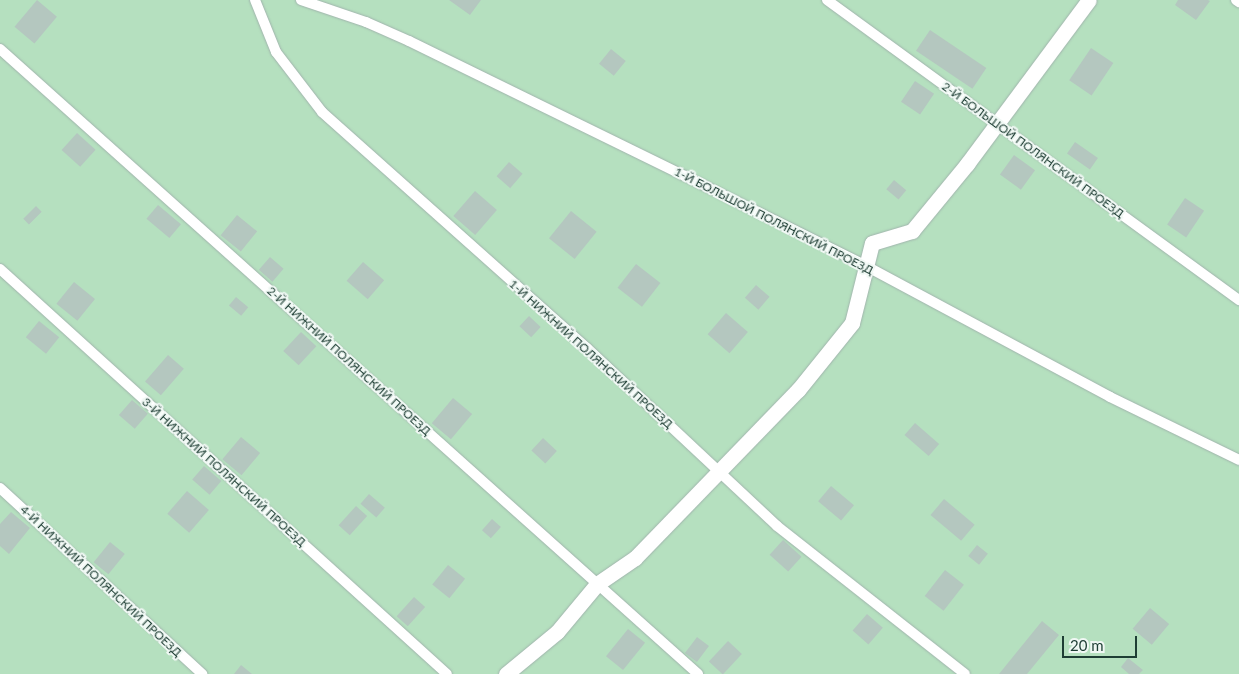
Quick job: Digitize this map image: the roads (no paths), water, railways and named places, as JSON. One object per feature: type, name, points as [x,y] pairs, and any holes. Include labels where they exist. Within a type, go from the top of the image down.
[{"type":"street","points":[[506,674],[558,632],[597,584],[635,558],[798,390],[852,323],[872,243],[912,231],[998,124],[1089,0]]},
{"type":"lane","name":"1-Й НИЖНИЙ ПОЛЯНСКИЙ ПРОЕЗД","points":[[255,0],[276,52],[322,112],[587,348],[777,526],[965,674]]},
{"type":"lane","name":"1-Й БОЛЬШОЙ ПОЛЯНСКИЙ ПРОЕЗД","points":[[301,0],[366,22],[409,41],[866,266],[1110,397],[1239,460]]},
{"type":"lane","name":"2-Й БОЛЬШОЙ ПОЛЯНСКИЙ ПРОЕЗД","points":[[827,0],[1239,300]]},
{"type":"lane","name":"2-Й НИЖНИЙ ПОЛЯНСКИЙ ПРОЕЗД","points":[[0,49],[698,674]]},
{"type":"lane","name":"3-Й НИЖНИЙ ПОЛЯНСКИЙ ПРОЕЗД","points":[[0,270],[447,674]]},
{"type":"lane","name":"4-Й НИЖНИЙ ПОЛЯНСКИЙ ПРОЕЗД","points":[[0,488],[202,674]]}]
